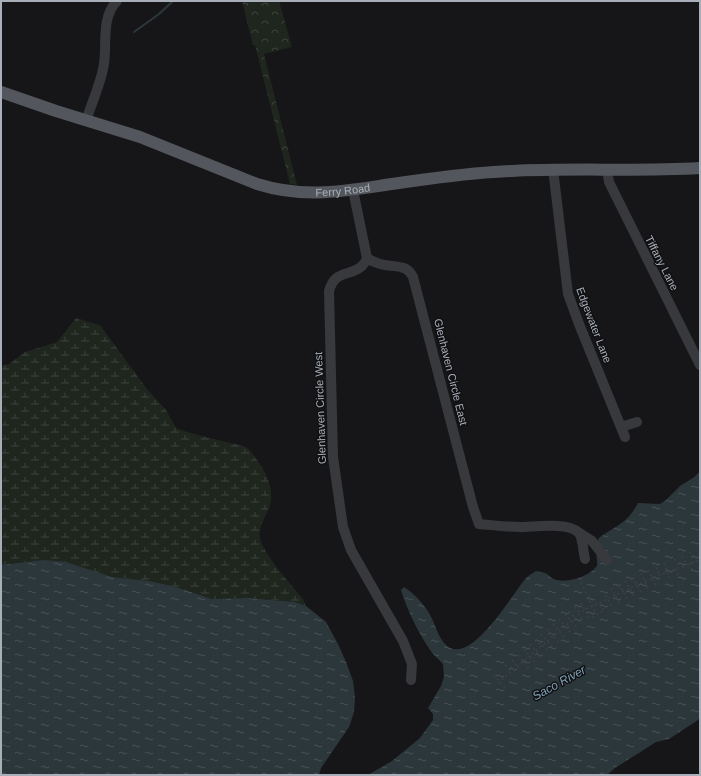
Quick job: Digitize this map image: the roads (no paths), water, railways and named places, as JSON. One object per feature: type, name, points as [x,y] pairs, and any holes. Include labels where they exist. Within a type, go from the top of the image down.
[{"type":"main road","name":"Ferry Road","points":[[1,92],[140,137],[257,184],[273,189],[310,194],[353,190],[470,174],[553,169],[607,170],[700,168]]},
{"type":"street","points":[[86,120],[104,64],[108,19],[111,9],[117,1]]},
{"type":"street","name":"Edgewater Lane","points":[[553,169],[568,294],[625,437]]},
{"type":"street","name":"Tiffany Lane","points":[[607,170],[609,182],[700,365]]},
{"type":"street","points":[[353,190],[367,258]]},
{"type":"street","name":"Glenhaven Circle East","points":[[367,258],[378,264],[404,267],[413,277],[473,507],[479,524],[520,527],[560,526],[578,532]]},
{"type":"street","name":"Glenhaven Circle West","points":[[367,258],[361,267],[335,279],[329,291],[332,457],[341,515],[348,544],[403,641],[412,664],[411,680]]},
{"type":"street","points":[[621,427],[637,422]]},
{"type":"street","points":[[578,532],[582,540],[585,559]]},
{"type":"street","points":[[578,532],[592,542],[607,560]]},
{"type":"water","name":"Saco River","points":[[700,472],[700,717],[698,720],[669,739],[656,742],[615,768],[607,775],[368,775],[392,761],[420,738],[433,720],[433,714],[428,708],[441,686],[444,677],[443,664],[430,650],[417,628],[403,598],[401,590],[404,587],[425,607],[431,616],[440,637],[446,645],[456,649],[467,646],[490,626],[528,576],[536,571],[546,573],[553,579],[565,581],[583,576],[593,570],[597,566],[596,544],[599,538],[621,524],[630,516],[638,503],[660,504],[680,486]]},
{"type":"water","points":[[43,560],[66,562],[112,577],[149,581],[173,586],[212,599],[247,598],[295,602],[306,606],[326,622],[338,644],[353,681],[355,698],[354,712],[349,727],[321,768],[319,775],[1,775],[1,565]]},
{"type":"waterway","points":[[134,32],[159,14],[173,1]]}]
